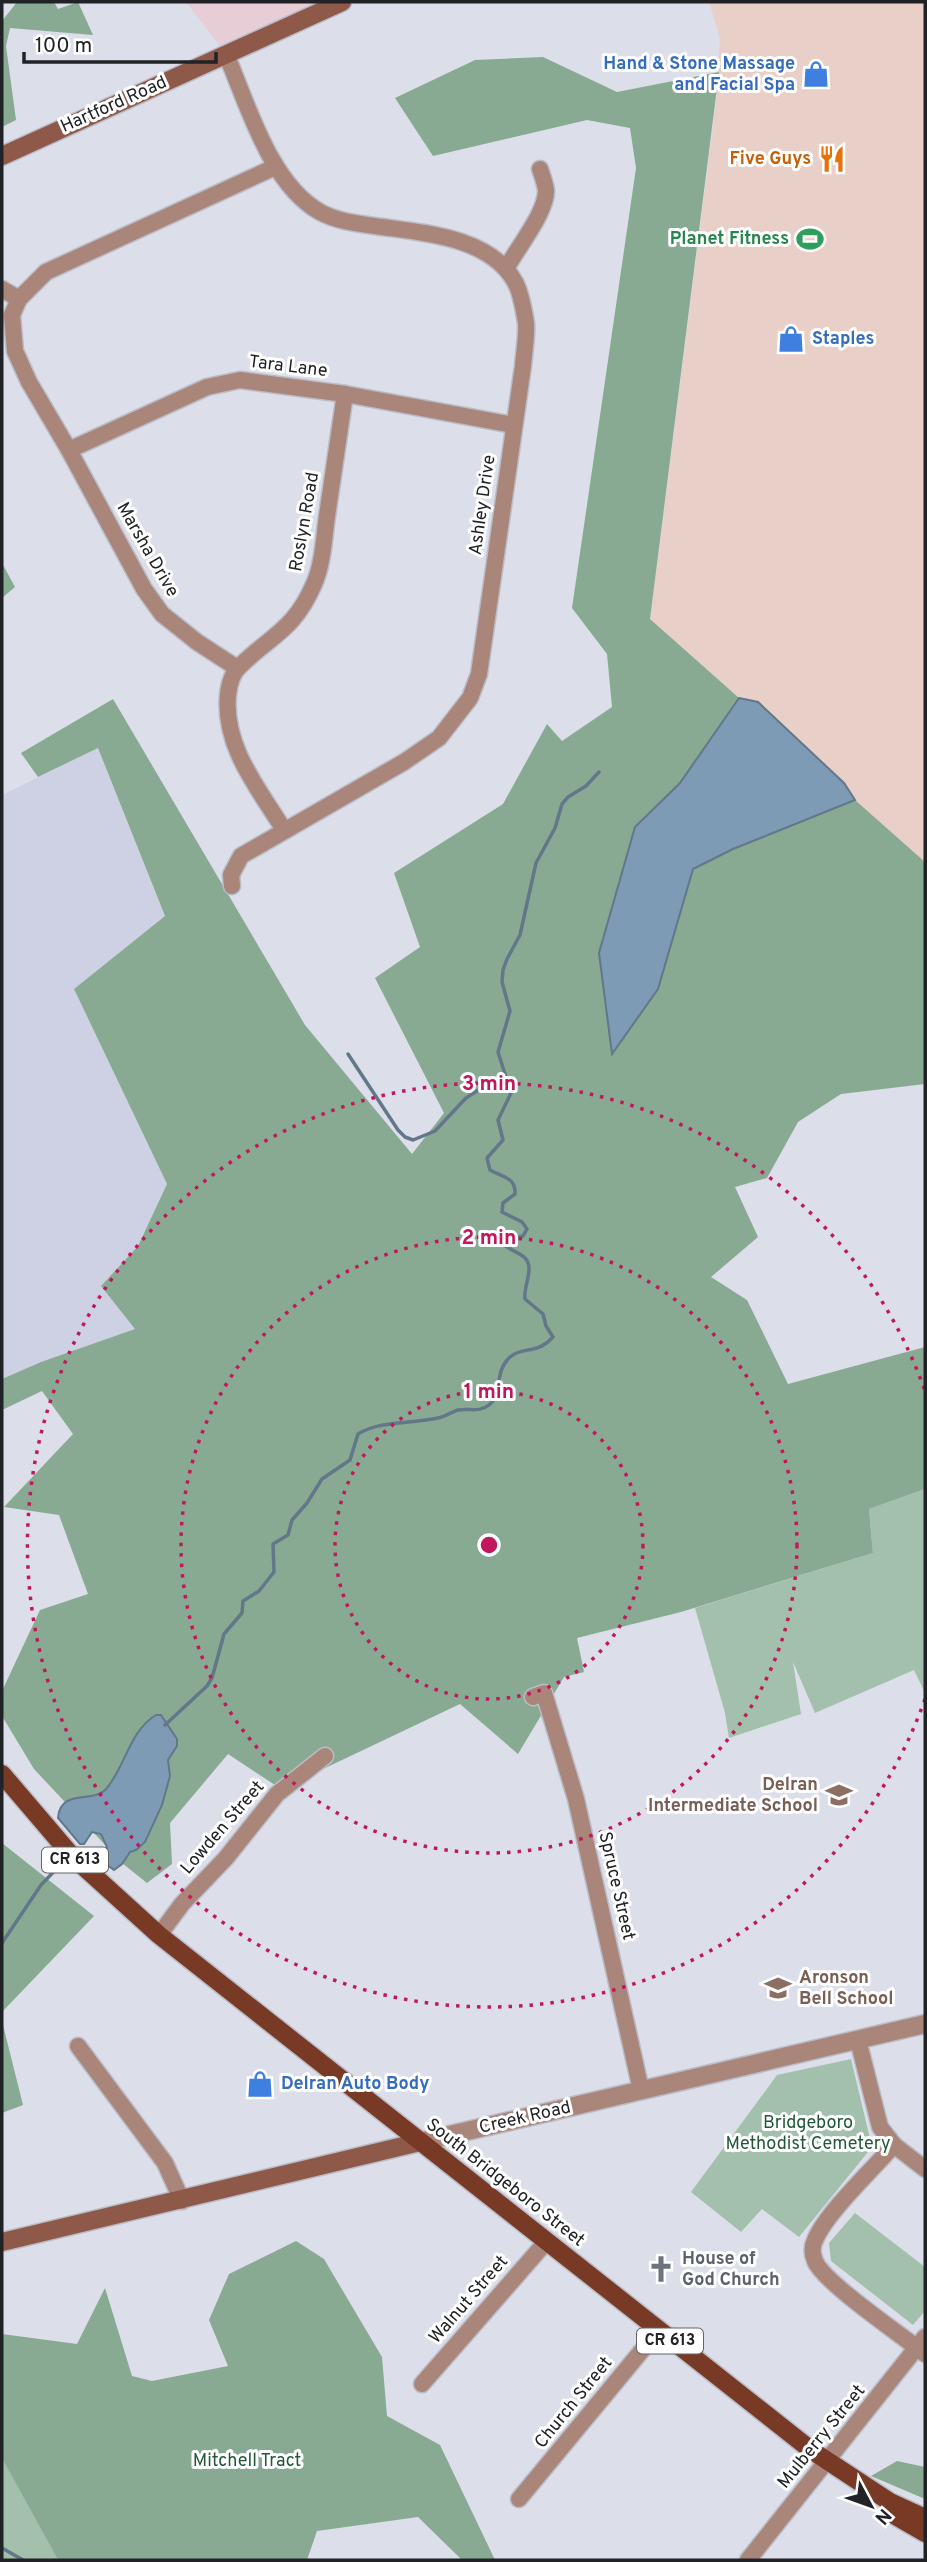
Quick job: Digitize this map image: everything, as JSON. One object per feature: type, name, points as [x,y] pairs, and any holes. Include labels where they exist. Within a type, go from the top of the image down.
[{"type":"main road","name":"Hartford Road","points":[[2,156],[342,2]]},
{"type":"main road","name":"CR 613","points":[[2,1774],[72,1856],[159,1935]]},
{"type":"main road","name":"South Bridgeboro Street","points":[[159,1935],[884,2509],[924,2529]]},
{"type":"main road","name":"Creek Road","points":[[2,2242],[420,2142]]},
{"type":"street","name":"Ashley Drive","points":[[226,54],[275,167],[292,190],[320,212],[344,221],[468,244],[490,254],[517,284],[526,325],[523,366],[479,674],[470,698],[439,738],[241,856],[231,875],[232,886]]},
{"type":"street","points":[[2,289],[19,299],[46,272],[275,167]]},
{"type":"street","points":[[506,269],[539,216],[544,203],[546,190],[540,169]]},
{"type":"street","name":"Marsha Drive","points":[[19,299],[12,315],[15,351],[29,382],[144,589],[162,614],[197,642],[237,668]]},
{"type":"street","name":"Tara Lane","points":[[69,450],[207,387],[240,380],[345,394],[513,425]]},
{"type":"street","name":"Roslyn Road","points":[[237,668],[291,624],[301,611],[316,581],[345,394]]},
{"type":"street","points":[[237,668],[229,689],[227,718],[230,735],[245,766],[284,830]]},
{"type":"street","name":"Spruce Street","points":[[538,1695],[576,1799],[642,2090]]},
{"type":"street","name":"Lowden Street","points":[[159,1935],[182,1904],[226,1858],[277,1794],[325,1756]]},
{"type":"street","name":"Creek Road","points":[[420,2142],[925,2024]]},
{"type":"street","points":[[858,2040],[880,2127],[894,2145],[925,2169]]},
{"type":"street","points":[[78,2046],[165,2163],[182,2201]]},
{"type":"street","points":[[894,2145],[826,2222],[814,2241],[814,2256],[815,2262],[829,2278],[922,2346]]},
{"type":"street","name":"Walnut Street","points":[[422,2384],[545,2242]]},
{"type":"street","name":"Church Street","points":[[519,2499],[658,2331]]},
{"type":"street","name":"Mulberry Street","points":[[748,2560],[922,2346]]},
{"type":"shaded area","points":[[186,2],[342,2],[226,54]]},
{"type":"shaded area","points":[[709,2],[925,2],[925,862],[650,620],[716,102],[720,38]]},
{"type":"shaded area","points":[[98,748],[165,916],[74,989],[167,1184],[138,1246],[101,1286],[136,1329],[41,1362],[2,1379],[2,795]]},
{"type":"green space","points":[[17,2],[54,2],[58,9],[78,2],[93,35],[10,28],[6,46],[16,120],[2,127],[2,21]]},
{"type":"green space","points":[[543,57],[617,92],[719,72],[650,619],[739,698],[680,783],[635,827],[612,1053],[658,989],[693,869],[733,849],[855,800],[925,862],[925,1084],[841,1094],[798,1122],[767,1178],[735,1187],[758,1237],[711,1277],[747,1300],[788,1384],[925,1347],[925,1489],[869,1509],[873,1553],[681,1612],[577,1638],[584,1672],[564,1677],[518,1754],[460,1704],[281,1789],[228,1754],[170,1823],[172,1864],[147,1883],[122,1863],[34,1769],[2,1716],[2,1691],[40,1610],[88,1594],[59,1515],[4,1507],[73,1434],[42,1391],[2,1410],[2,1379],[41,1362],[135,1329],[101,1286],[138,1246],[167,1184],[74,989],[165,916],[98,748],[38,777],[21,753],[113,699],[305,1025],[412,1154],[444,1113],[375,978],[420,947],[394,873],[503,804],[547,724],[562,741],[612,707],[607,654],[572,608],[636,168],[630,128],[587,120],[433,156],[395,98],[475,60]]},
{"type":"green space","points":[[2,563],[15,587],[2,598]]},
{"type":"green space","points":[[925,1489],[925,1693],[914,1670],[815,1713],[793,1662],[801,1714],[729,1738],[725,1713],[695,1608],[873,1553],[869,1509]]},
{"type":"green space","points":[[2,1843],[94,1916],[2,2012]]},
{"type":"green space","points":[[2,2021],[23,2105],[2,2113]]},
{"type":"green space","name":"Bridgeboro Methodist Cemetery","points":[[851,2059],[872,2147],[799,2237],[762,2209],[741,2232],[691,2192],[777,2075]]},
{"type":"green space","points":[[855,2213],[925,2267],[925,2311],[913,2325],[831,2261],[829,2243]]},
{"type":"green space","name":"Mitchell Tract","points":[[296,2241],[324,2259],[382,2357],[387,2416],[440,2445],[495,2560],[462,2560],[418,2517],[317,2531],[307,2560],[58,2560],[2,2458],[2,2334],[77,2344],[105,2288],[132,2376],[152,2381],[228,2366],[209,2320],[229,2274]]},
{"type":"green space","points":[[2,2457],[58,2560],[2,2560]]},
{"type":"green space","points":[[897,2461],[925,2467],[925,2499],[871,2476]]},
{"type":"water","points":[[739,698],[758,702],[844,783],[855,800],[733,849],[693,869],[658,989],[612,1054],[599,953],[635,827],[680,783]]},
{"type":"water","points":[[156,1715],[161,1715],[177,1739],[177,1746],[168,1760],[170,1776],[162,1805],[145,1842],[130,1852],[114,1870],[102,1861],[107,1847],[101,1834],[92,1832],[84,1844],[80,1844],[58,1818],[60,1809],[71,1800],[93,1796],[106,1789],[139,1730]]},
{"type":"waterway","points":[[165,1725],[207,1686],[212,1678],[224,1634],[242,1613],[243,1601],[259,1591],[274,1572],[273,1544],[288,1535],[292,1520],[322,1479],[350,1460],[358,1434],[377,1426],[428,1420],[458,1410],[478,1410],[485,1407],[494,1400],[502,1369],[510,1357],[541,1346],[553,1337],[543,1314],[525,1299],[528,1262],[504,1245],[508,1239],[523,1236],[527,1229],[522,1222],[502,1212],[503,1203],[515,1194],[515,1188],[507,1178],[490,1170],[487,1158],[503,1140],[498,1120],[511,1093],[498,1052],[510,1011],[502,982],[503,970],[520,935],[536,863],[555,828],[562,804],[599,772]]},
{"type":"waterway","points":[[348,1054],[398,1130],[413,1140],[435,1131],[466,1098],[504,1074]]},
{"type":"waterway","points":[[2,1943],[41,1885],[62,1863]]},
{"type":"waterway","points":[[2,2548],[23,2560]]},
{"type":"place","name":"Hand & Stone Massage and Facial Spa","points":[[816,74]]},
{"type":"place","name":"Five Guys","points":[[832,159]]},
{"type":"place","name":"Planet Fitness","points":[[810,239]]},
{"type":"place","name":"Staples","points":[[791,339]]},
{"type":"place","name":"Delran Intermediate School","points":[[839,1795]]},
{"type":"place","name":"Aronson Bell School","points":[[778,1988]]},
{"type":"place","name":"Delran Auto Body","points":[[260,2084]]},
{"type":"place","name":"House of God Church","points":[[661,2269]]}]
